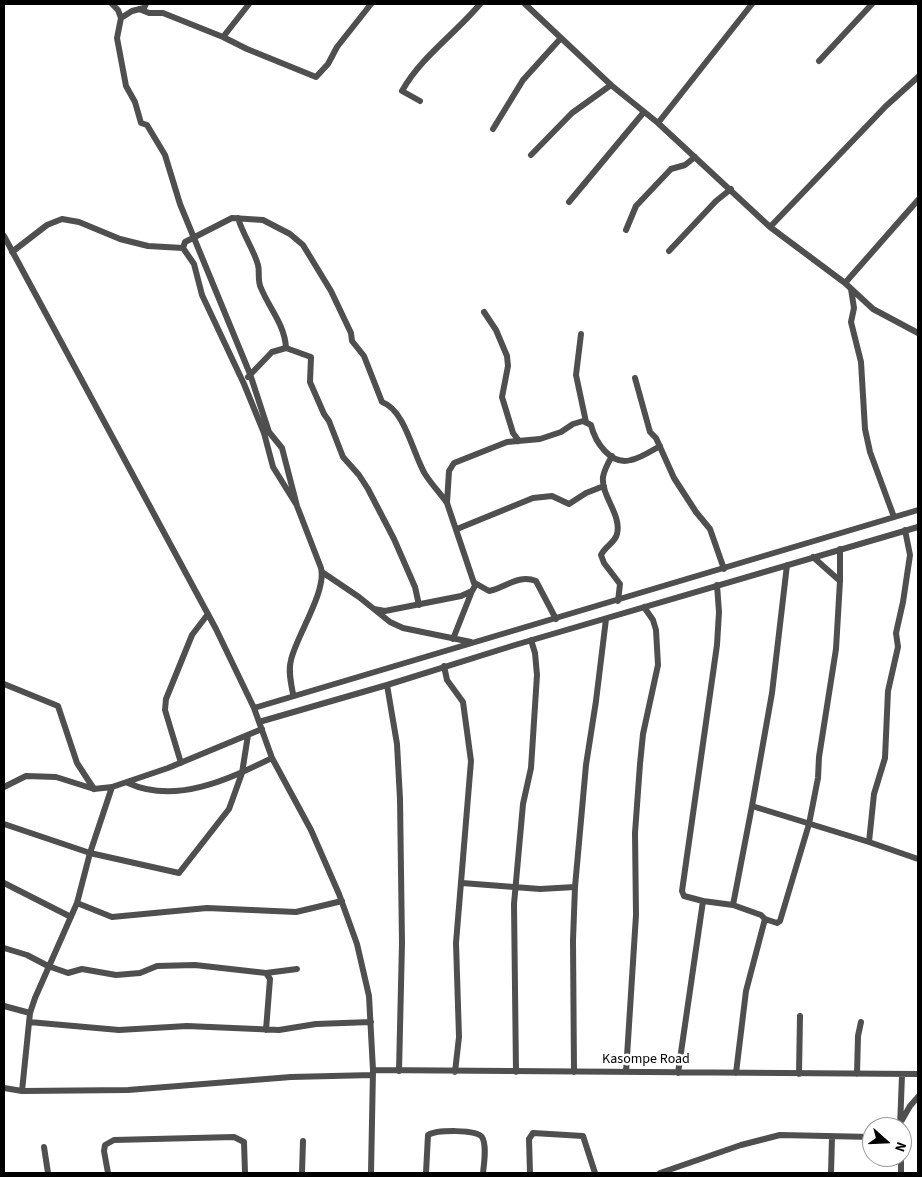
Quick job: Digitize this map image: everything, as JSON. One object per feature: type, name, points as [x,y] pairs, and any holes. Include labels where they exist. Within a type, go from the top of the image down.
[{"type":"street","points":[[112,4],[118,10],[121,18],[117,38],[126,86],[135,102],[141,123],[147,125],[165,155],[180,204],[250,374],[269,432],[282,448],[297,506],[322,572],[390,622],[403,628],[475,642]]},
{"type":"street","points":[[121,18],[132,11],[144,8],[146,4]]},
{"type":"street","points":[[223,37],[249,4]]},
{"type":"street","points":[[139,9],[149,13],[163,12],[316,77],[328,64],[337,47],[371,4]]},
{"type":"street","points":[[420,102],[402,91],[408,80],[480,4]]},
{"type":"street","points":[[525,4],[611,85],[658,123],[770,227],[845,283],[873,309],[918,333]]},
{"type":"street","points":[[658,123],[752,4]]},
{"type":"street","points":[[819,61],[872,4]]},
{"type":"street","points":[[493,129],[523,80],[561,38]]},
{"type":"street","points":[[770,227],[886,106],[918,77]]},
{"type":"street","points":[[531,155],[572,113],[611,85]]},
{"type":"street","points":[[569,202],[644,112]]},
{"type":"street","points":[[626,230],[636,206],[671,169],[685,165],[695,157]]},
{"type":"street","points":[[669,251],[731,189]]},
{"type":"street","points":[[845,283],[918,200]]},
{"type":"street","points":[[183,248],[185,242],[195,239],[209,228],[232,218],[263,220],[290,234],[303,244],[331,291],[351,333],[352,341],[364,356],[382,402],[391,405],[402,421],[426,475],[447,503],[476,583],[489,591],[502,588],[520,579],[536,581],[556,619]]},
{"type":"street","points":[[238,218],[243,236],[258,265],[259,284],[286,338],[286,348]]},
{"type":"street","points":[[12,252],[47,225],[62,219],[79,222],[120,239],[148,246],[183,248]]},
{"type":"street","points":[[4,236],[208,614],[254,708],[272,758],[311,830],[342,901],[357,944],[369,996],[373,1072],[371,1173]]},
{"type":"street","points":[[183,248],[194,264],[202,295],[244,384],[264,433],[273,467],[297,506]]},
{"type":"street","points":[[851,289],[854,308],[851,322],[861,362],[865,429],[870,452],[894,517]]},
{"type":"street","points":[[484,312],[496,330],[508,356],[502,397],[513,433],[519,441]]},
{"type":"street","points":[[581,334],[576,375],[586,422],[590,425],[598,444],[620,461],[632,460],[660,446]]},
{"type":"street","points":[[244,384],[250,374],[272,352],[286,348],[310,357],[310,382],[324,414],[329,421],[343,457],[360,475],[394,539],[415,587],[419,605]]},
{"type":"street","points":[[635,378],[650,432],[656,438],[674,478],[696,512],[710,529],[724,569]]},
{"type":"street","points":[[447,503],[449,470],[454,464],[507,442],[540,439],[561,432],[573,424],[586,422]]},
{"type":"street","points":[[612,456],[603,475],[604,486],[618,528],[616,538],[601,555],[604,563],[620,584],[618,601]]},
{"type":"street","points":[[457,529],[474,520],[509,510],[533,498],[552,496],[569,504],[586,493],[604,486]]},
{"type":"street","points":[[254,708],[293,694],[618,601],[918,510]]},
{"type":"street","points":[[259,722],[387,686],[444,666],[918,527]]},
{"type":"street","points":[[869,842],[874,794],[886,758],[888,691],[898,647],[896,633],[910,555],[905,530]]},
{"type":"street","points":[[716,586],[719,612],[717,645],[682,891],[684,896],[703,902],[733,905],[776,922],[780,921],[809,824],[818,778],[819,756],[836,649],[840,550]]},
{"type":"street","points":[[813,557],[840,581]]},
{"type":"street","points":[[733,905],[772,693],[787,565]]},
{"type":"street","points":[[293,694],[290,662],[309,618],[322,572]]},
{"type":"street","points":[[453,639],[476,583]]},
{"type":"street","points":[[374,609],[385,612],[461,596],[472,591]]},
{"type":"street","points":[[626,1072],[636,915],[635,847],[640,764],[643,734],[658,665],[656,630],[653,620],[644,607]]},
{"type":"street","points":[[181,763],[165,710],[166,699],[192,635],[208,614]]},
{"type":"street","points":[[574,1072],[573,940],[576,887],[586,765],[606,619]]},
{"type":"street","points":[[516,1072],[515,888],[523,804],[531,768],[537,675],[535,653],[531,640]]},
{"type":"street","points":[[444,666],[447,680],[465,707],[471,761],[464,826],[462,883],[456,943],[459,1037],[455,1072]]},
{"type":"street","points":[[4,684],[58,706],[77,763],[94,789]]},
{"type":"street","points":[[387,686],[397,744],[400,799],[402,943],[399,1071]]},
{"type":"street","points":[[4,786],[26,776],[46,776],[56,777],[94,789],[112,787],[181,763],[262,729]]},
{"type":"street","points":[[4,824],[90,853],[179,873],[229,809],[242,773],[248,735]]},
{"type":"street","points":[[128,782],[139,788],[154,790],[179,790],[206,786],[242,773],[272,758]]},
{"type":"street","points":[[22,1091],[30,1013],[48,966],[78,903],[90,853],[112,787]]},
{"type":"street","points":[[752,806],[918,859]]},
{"type":"street","points":[[4,883],[71,917]]},
{"type":"street","points":[[462,883],[540,889],[576,887]]},
{"type":"street","points":[[78,903],[112,917],[207,908],[296,912],[342,901]]},
{"type":"street","points":[[678,1073],[703,902]]},
{"type":"street","points":[[736,1073],[746,992],[765,919]]},
{"type":"street","points":[[4,948],[27,955],[48,966],[68,972],[82,969],[116,975],[140,973],[157,966],[195,964],[266,973],[297,969]]},
{"type":"street","points":[[266,973],[270,979],[266,1030]]},
{"type":"street","points":[[4,1006],[30,1013]]},
{"type":"street","points":[[799,1074],[800,1016]]},
{"type":"street","points":[[29,1022],[119,1030],[187,1026],[266,1030],[316,1024],[371,1022]]},
{"type":"street","points":[[857,1074],[858,1036],[861,1022]]},
{"type":"street","name":"Kasompe Road","points":[[4,1088],[22,1091],[128,1090],[291,1077],[399,1071],[918,1074]]},
{"type":"street","points":[[900,1117],[902,1074]]},
{"type":"street","points":[[904,1117],[918,1097]]},
{"type":"street","points":[[426,1173],[428,1135],[432,1132],[453,1132],[477,1133],[482,1136],[484,1141],[483,1173]]},
{"type":"street","points":[[530,1173],[529,1139],[532,1133],[584,1136],[595,1173]]},
{"type":"street","points":[[661,1173],[762,1139],[804,1134],[832,1137],[862,1137]]},
{"type":"street","points":[[108,1173],[104,1150],[105,1144],[114,1140],[234,1137],[244,1142],[245,1173]]},
{"type":"street","points":[[832,1137],[832,1173]]},
{"type":"street","points":[[302,1173],[303,1141]]},
{"type":"street","points":[[44,1147],[48,1173]]}]
